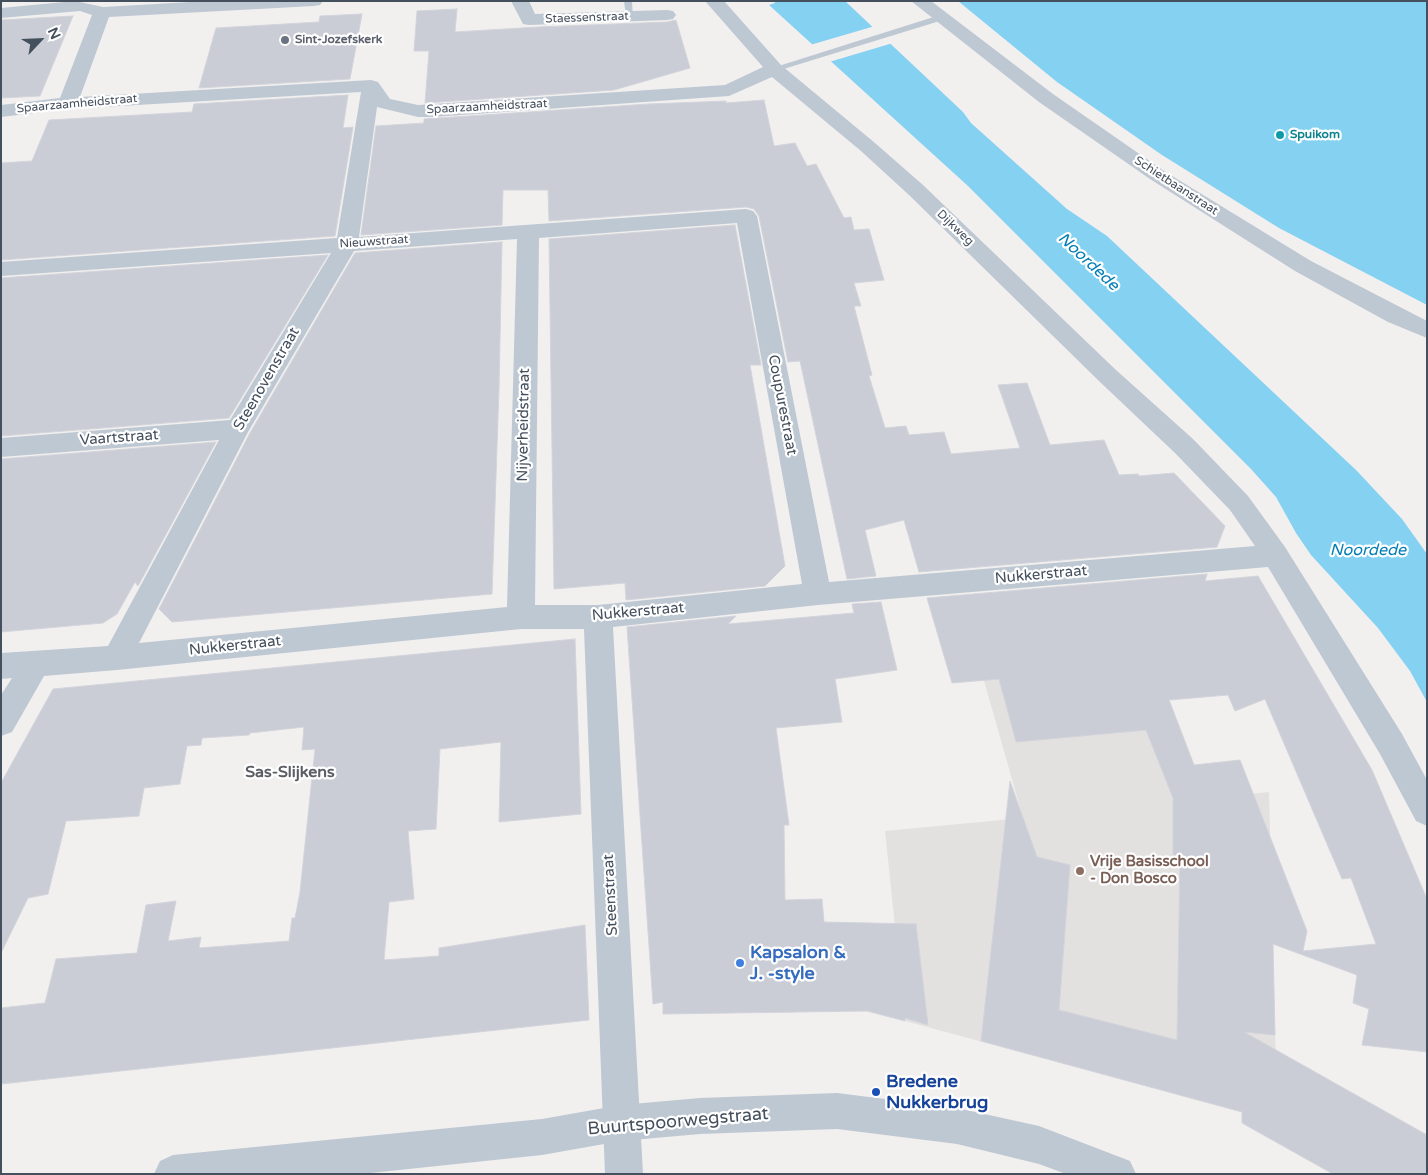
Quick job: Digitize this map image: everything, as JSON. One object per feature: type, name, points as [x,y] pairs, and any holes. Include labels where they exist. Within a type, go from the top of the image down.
[{"type":"street","points":[[1,13],[80,6],[102,12],[202,4],[314,1]]},
{"type":"street","name":"Staessenstraat","points":[[520,1],[529,20],[629,9],[666,15]]},
{"type":"street","name":"Dijkweg","points":[[714,1],[774,69],[868,146],[916,190],[1194,457],[1250,516],[1275,555]]},
{"type":"street","name":"Schietbaanstraat","points":[[920,1],[1046,98],[1157,175],[1303,266],[1396,316],[1427,330]]},
{"type":"street","points":[[68,103],[102,12]]},
{"type":"street","name":"Spaarzaamheidstraat","points":[[1,111],[68,103],[371,86],[383,103],[433,111],[730,90],[774,69]]},
{"type":"street","name":"Steenovenstraat","points":[[118,658],[237,429],[346,244],[371,86]]},
{"type":"street","name":"Nieuwstraat","points":[[1,269],[746,216]]},
{"type":"street","name":"Coupurestraat","points":[[746,216],[818,594]]},
{"type":"street","name":"Nijverheidstraat","points":[[521,617],[528,232]]},
{"type":"street","name":"Vaartstraat","points":[[1,448],[237,429]]},
{"type":"street","points":[[1275,555],[1391,744],[1427,811]]},
{"type":"street","name":"Nukkerstraat","points":[[1,666],[118,658],[521,617],[598,617],[818,594],[1275,555]]},
{"type":"street","name":"Steenstraat","points":[[598,617],[624,1174]]},
{"type":"street","points":[[1,723],[36,663]]},
{"type":"street","name":"Buurtspoorwegstraat","points":[[173,1174],[542,1136],[621,1123],[700,1116],[837,1111],[957,1126],[1039,1145],[1117,1174]]},
{"type":"lane","name":"Spaarzaamheidstraat","points":[[774,69],[803,58],[940,18]]},
{"type":"shaded area","name":"Vrije Basisschool - Don Bosco","points":[[962,603],[1161,678],[1207,798],[1269,792],[1276,1064],[1242,1112],[905,1021],[885,831],[1023,818]]},
{"type":"water","name":"Noordede","points":[[774,1],[845,1],[963,112],[971,123],[1067,209],[1107,236],[1356,470],[1402,519],[1427,554],[1427,702],[1410,671],[1378,628],[1311,555],[1276,497],[1251,469],[968,186],[769,5],[775,3]]},
{"type":"water","name":"Spuikom","points":[[958,1],[1427,1],[1427,305],[1279,228],[1162,155],[1057,82]]},
{"type":"pier","points":[[875,26],[893,43],[829,62],[810,45]]},
{"type":"building","points":[[457,9],[455,32],[667,22],[676,20],[690,68],[614,90],[425,103],[429,51],[414,51],[417,11]]},
{"type":"building","name":"Sint-Jozefskerk","points":[[362,14],[350,79],[199,88],[216,28],[319,22],[320,16]]},
{"type":"building","points":[[73,16],[40,96],[1,98],[1,20]]},
{"type":"building","points":[[348,95],[343,128],[353,127],[335,236],[1,260],[1,163],[32,161],[49,120],[192,112],[194,104]]},
{"type":"building","points":[[764,100],[774,146],[795,143],[807,166],[816,164],[844,218],[851,217],[854,230],[869,229],[884,280],[854,283],[861,306],[854,306],[872,375],[869,376],[885,428],[906,426],[909,435],[944,432],[951,454],[1020,448],[998,385],[1027,383],[1050,445],[1104,440],[1119,475],[1138,474],[1139,476],[1174,473],[1225,526],[1217,547],[919,572],[904,520],[865,530],[876,576],[847,579],[800,361],[788,362],[759,216],[754,209],[746,207],[549,221],[548,190],[503,190],[502,225],[361,235],[376,126],[424,123],[424,119],[649,104],[726,101],[726,103]]},
{"type":"building","points":[[735,225],[761,365],[750,365],[785,566],[765,586],[626,600],[625,583],[554,589],[549,239]]},
{"type":"building","points":[[502,242],[492,594],[172,622],[159,609],[250,433],[355,253]]},
{"type":"building","points":[[328,255],[229,418],[1,436],[1,278]]},
{"type":"building","points":[[216,442],[138,586],[135,582],[117,614],[103,623],[1,632],[1,459]]},
{"type":"building","points":[[1207,574],[1205,581],[1258,576],[1372,770],[1427,899],[1427,1052],[1362,1045],[1369,1009],[1353,1003],[1357,975],[1273,944],[1275,1035],[1244,1032],[1427,1135],[1427,1174],[1333,1174],[1242,1123],[1242,1112],[981,1041],[1010,781],[1037,857],[1070,865],[1059,1010],[1177,1040],[1180,858],[1173,856],[1173,798],[1146,730],[1016,742],[999,679],[952,683],[927,598]],"holes":[[[1228,695],[1235,711],[1265,699],[1342,879],[1351,878],[1376,944],[1303,951],[1307,931],[1240,760],[1194,765],[1169,700]]]},
{"type":"building","points":[[881,602],[897,670],[835,679],[842,722],[776,728],[789,825],[784,825],[785,900],[822,899],[824,922],[916,924],[928,1025],[905,1018],[905,1021],[867,1011],[663,1014],[663,1002],[653,1004],[627,627],[736,616],[728,624],[854,613],[852,604]]},
{"type":"building","points":[[575,639],[581,814],[499,822],[501,742],[440,749],[436,829],[408,831],[414,899],[389,902],[384,960],[439,956],[439,948],[585,925],[589,1020],[1,1084],[1,1008],[45,1003],[56,959],[137,953],[146,905],[176,901],[168,941],[201,937],[199,948],[289,941],[292,918],[295,918],[300,892],[315,749],[302,750],[304,727],[250,733],[249,735],[202,738],[201,745],[187,746],[180,784],[144,788],[139,816],[66,821],[48,894],[28,898],[1,953],[1,783],[53,689]]},
{"type":"place","name":"Sint-Jozefskerk","points":[[285,40]]},
{"type":"place","name":"Spuikom","points":[[1280,135]]},
{"type":"place","name":"Vrije Basisschool - Don Bosco","points":[[1080,871]]},
{"type":"place","name":"Kapsalon & J. -style","points":[[740,963]]},
{"type":"place","name":"Bredene Nukkerbrug","points":[[876,1092]]},
{"type":"district","name":"Sas-Slijkens","points":[[290,773]]}]
